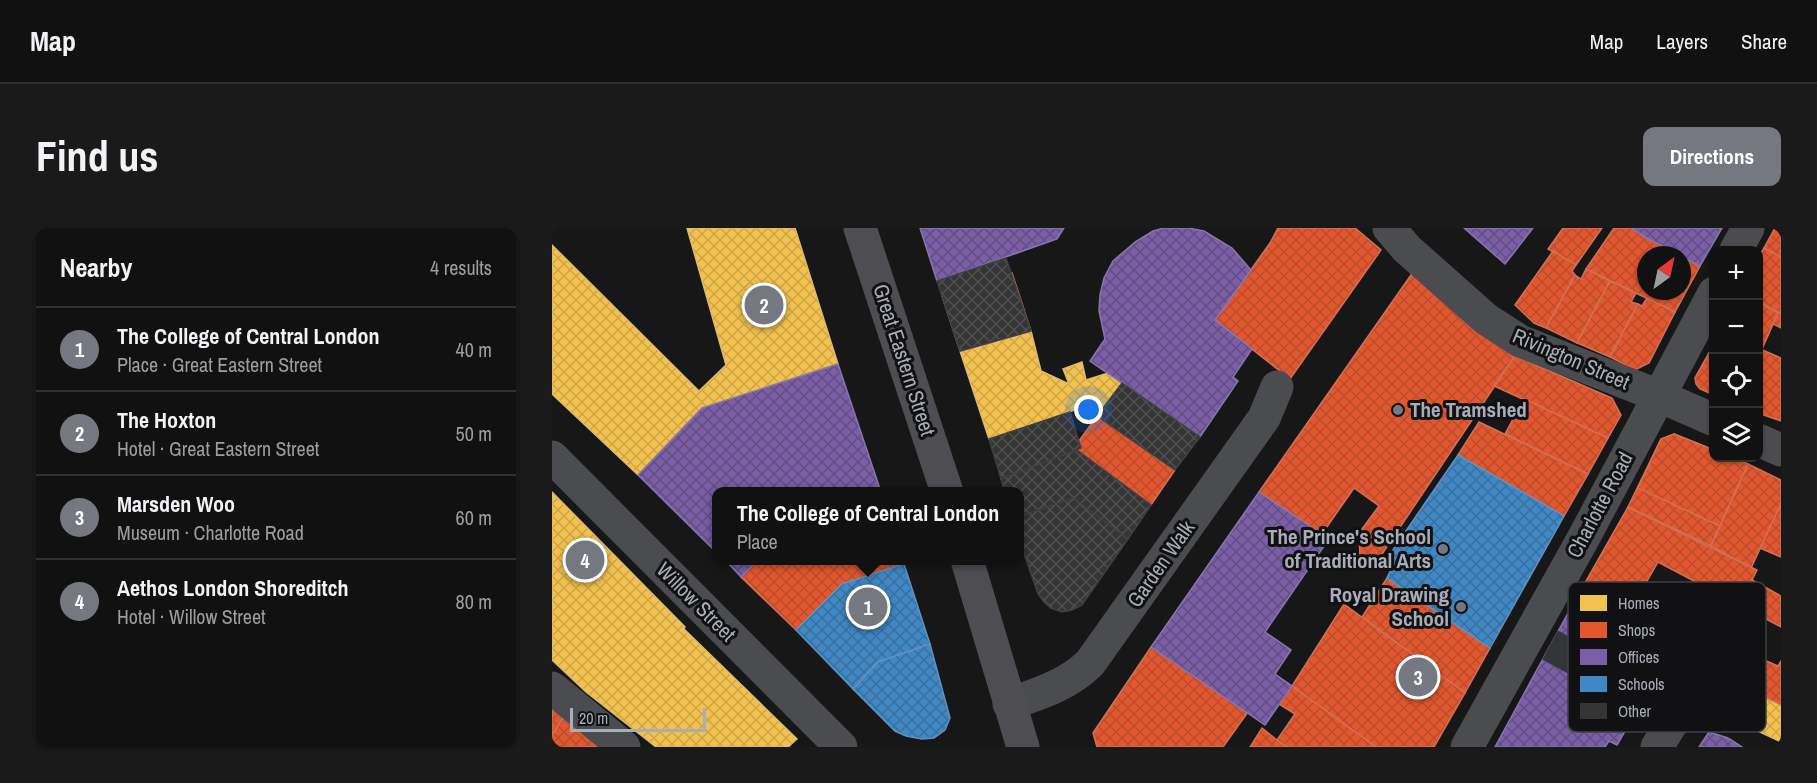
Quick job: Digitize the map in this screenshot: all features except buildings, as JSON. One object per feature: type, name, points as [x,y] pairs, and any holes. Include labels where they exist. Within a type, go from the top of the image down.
[{"type":"highway","name":"Great Eastern Street","points":[[860,228],[945,487]]},
{"type":"highway","points":[[968,565],[1023,747]]},
{"type":"street","name":"Rivington Street","points":[[1389,228],[1407,249],[1486,319],[1520,341],[1709,418]]},
{"type":"street","points":[[1738,246],[1748,228]]},
{"type":"street","name":"Charlotte Road","points":[[1467,747],[1539,641],[1659,396],[1710,300]]},
{"type":"street","name":"Garden Walk","points":[[1009,704],[1050,690],[1083,670],[1090,663],[1264,418],[1277,387]]},
{"type":"street","points":[[1763,442],[1781,450]]},
{"type":"street","name":"Willow Street","points":[[552,457],[841,747]]},
{"type":"street","points":[[552,688],[624,747]]},
{"type":"street","points":[[1657,747],[1666,732]]},
{"type":"tunnel","points":[[1550,645],[1568,655]]},
{"type":"place","name":"The Hoxton","points":[[764,305]]},
{"type":"place","name":"The Tramshed","points":[[1398,410]]},
{"type":"place","name":"The Prince's School of Traditional Arts","points":[[1443,549]]},
{"type":"place","name":"Aethos London Shoreditch","points":[[585,560]]},
{"type":"place","name":"The College of Central London","points":[[868,607]]},
{"type":"place","name":"Royal Drawing School","points":[[1461,607]]},
{"type":"place","name":"Marsden Woo","points":[[1418,677]]}]
